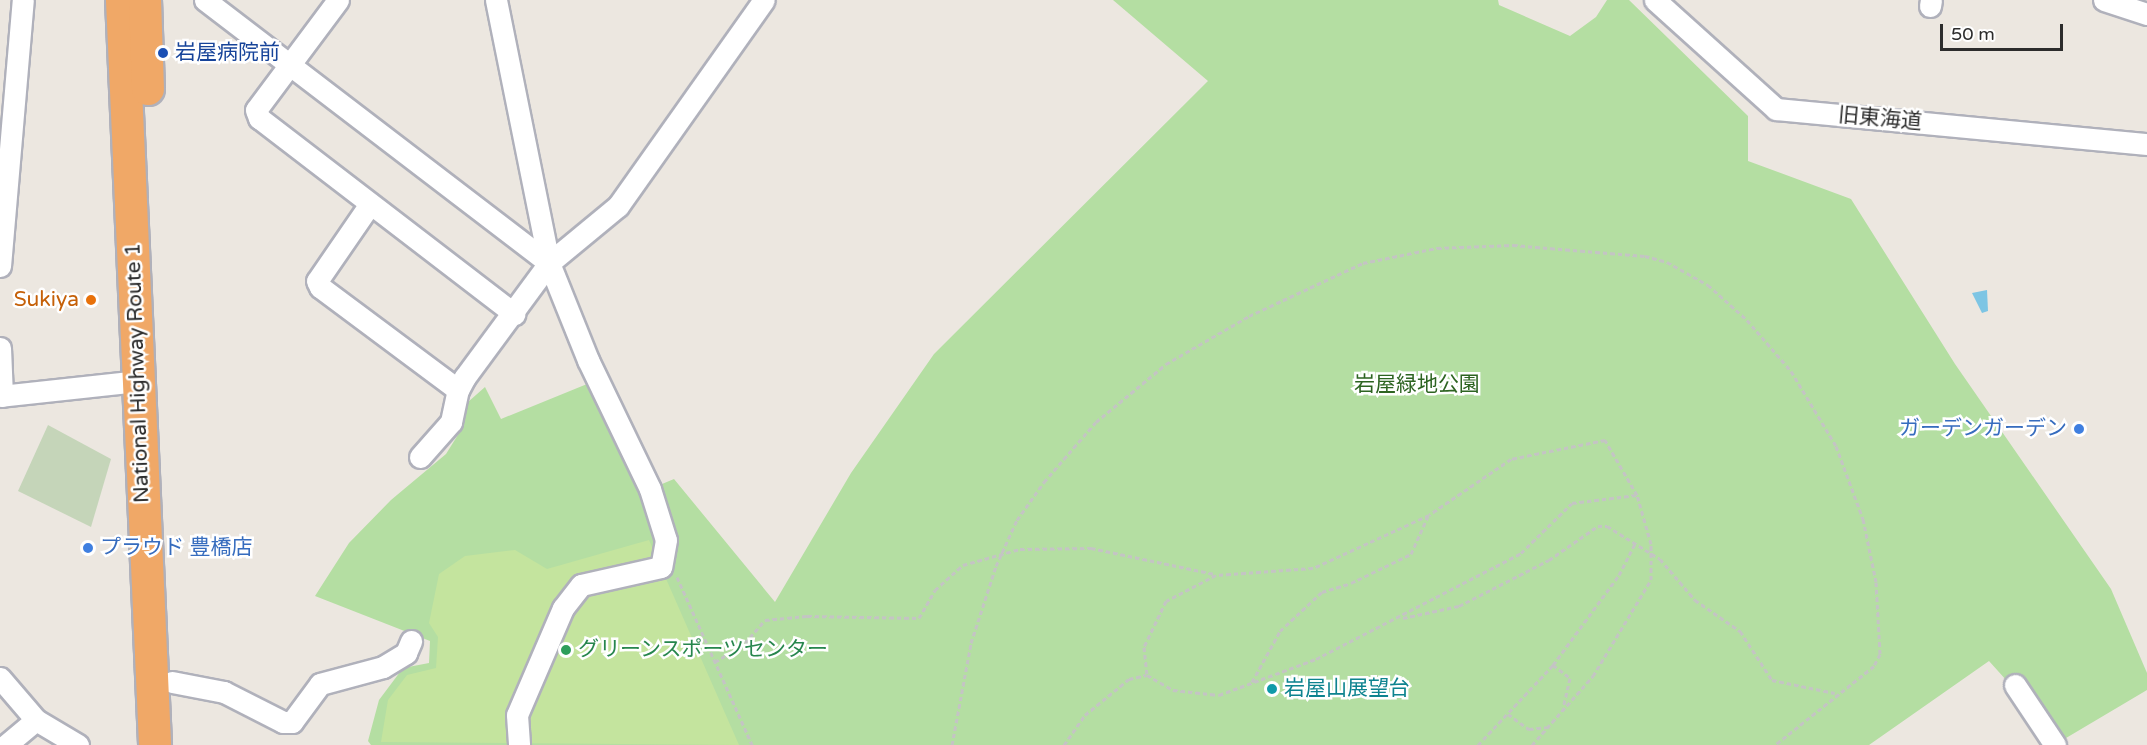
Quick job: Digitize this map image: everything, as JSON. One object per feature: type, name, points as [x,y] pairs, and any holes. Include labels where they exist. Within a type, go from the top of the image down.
[{"type":"highway","name":"National Highway Route 1","points":[[122,0],[155,745]]},
{"type":"highway","name":"National Highway Route 1","points":[[145,0],[174,745]]},
{"type":"street","points":[[0,266],[23,6],[5,0]]},
{"type":"street","points":[[206,0],[289,66],[549,263]]},
{"type":"street","points":[[338,0],[256,110],[259,118],[514,314]]},
{"type":"street","points":[[496,0],[549,263],[588,360],[650,489],[666,540],[661,567],[581,585],[562,609],[517,715],[519,745]]},
{"type":"street","points":[[420,457],[451,422],[458,390],[549,263],[618,206],[764,0]]},
{"type":"street","name":"旧東海道","points":[[1655,0],[1776,109],[2147,144]]},
{"type":"street","points":[[2104,0],[2147,14]]},
{"type":"street","points":[[369,204],[317,281],[320,287],[458,390]]},
{"type":"street","points":[[0,348],[1,396],[138,381]]},
{"type":"street","points":[[172,682],[224,692],[284,722],[292,722],[320,684],[382,667],[406,653],[411,641]]},
{"type":"street","points":[[0,678],[36,720],[78,745]]},
{"type":"street","points":[[2016,685],[2055,745]]},
{"type":"street","points":[[6,745],[36,720]]},
{"type":"path","points":[[952,745],[971,643],[1001,554],[1017,520],[1044,482],[1096,422],[1166,364],[1249,316],[1363,263],[1437,248],[1513,245],[1645,256],[1667,262],[1708,285],[1747,320],[1791,371],[1836,446],[1863,519],[1876,582],[1880,654],[1874,666],[1835,694],[1775,745]]},
{"type":"path","points":[[715,662],[745,643],[765,620],[807,616],[919,618],[935,590],[963,565],[1020,549],[1092,549],[1216,575],[1313,568],[1429,515],[1511,459],[1605,440],[1637,495],[1651,554],[1651,580],[1593,676],[1533,745]]},
{"type":"path","points":[[1064,745],[1085,715],[1129,679],[1147,675],[1173,690],[1219,695],[1316,659],[1396,620],[1521,553],[1572,503],[1637,495]]},
{"type":"path","points":[[1252,683],[1280,631],[1322,592],[1351,583],[1411,554],[1429,515]]},
{"type":"path","points":[[1396,620],[1460,606],[1549,561],[1598,526],[1607,526],[1651,554],[1695,600],[1740,631],[1772,680],[1835,694]]},
{"type":"path","points":[[1478,745],[1553,665],[1619,575],[1635,544]]},
{"type":"path","points":[[664,548],[752,745]]},
{"type":"path","points":[[1147,675],[1144,647],[1166,601],[1216,575]]},
{"type":"path","points":[[1553,665],[1570,678],[1563,711]]},
{"type":"path","points":[[1508,714],[1529,729],[1548,727]]},
{"type":"green space","name":"岩屋緑地公園","points":[[1113,0],[1498,0],[1499,5],[1570,36],[1596,17],[1607,0],[1629,0],[1748,116],[1748,161],[1851,199],[1955,364],[2111,589],[2147,673],[2147,690],[2061,741],[1989,661],[1869,745],[371,745],[368,741],[379,700],[403,668],[429,663],[430,641],[315,596],[349,543],[391,500],[446,454],[461,430],[468,402],[485,387],[501,419],[592,382],[650,489],[674,479],[775,602],[851,473],[934,354],[1208,81]]},
{"type":"green space","points":[[48,425],[111,459],[91,527],[18,491]]},
{"type":"green space","name":"グリーンスポーツセンター","points":[[649,540],[739,745],[381,742],[388,700],[407,675],[436,668],[438,637],[429,623],[439,574],[465,556],[515,550],[547,569]]},
{"type":"water","points":[[1987,290],[1988,311],[1982,313],[1972,293]]},
{"type":"place","name":"岩屋病院前","points":[[163,53]]},
{"type":"place","name":"Sukiya","points":[[91,300]]},
{"type":"place","name":"ガーデンガーデン","points":[[2079,429]]},
{"type":"place","name":"プラウド 豊橋店","points":[[88,548]]},
{"type":"place","name":"グリーンスポーツセンター","points":[[566,650]]},
{"type":"place","name":"岩屋山展望台","points":[[1272,689]]}]
